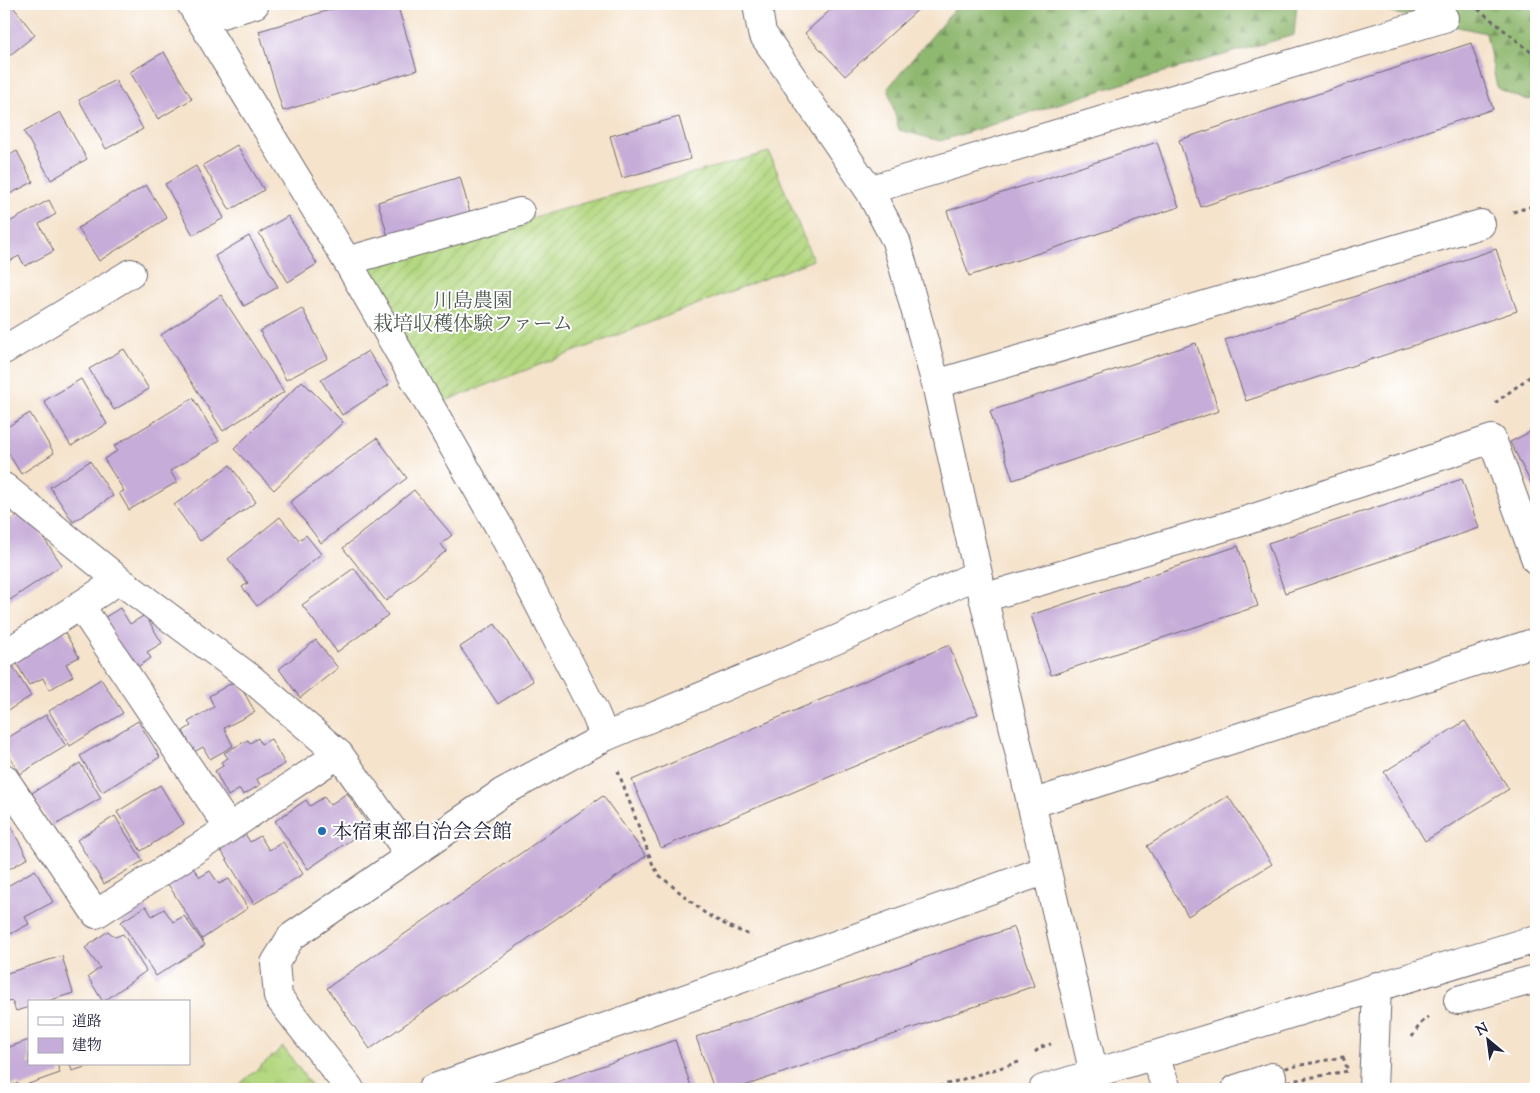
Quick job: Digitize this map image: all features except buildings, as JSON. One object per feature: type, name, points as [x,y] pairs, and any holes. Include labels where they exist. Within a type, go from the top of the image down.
[{"type":"street","points":[[255,4],[196,12],[347,261],[501,530],[606,737]]},
{"type":"street","points":[[757,4],[762,33],[869,190],[896,241],[936,384],[980,586],[1094,1074]]},
{"type":"street","points":[[869,190],[1444,18]]},
{"type":"street","points":[[347,261],[520,212]]},
{"type":"street","points":[[936,384],[1481,224]]},
{"type":"street","points":[[4,350],[131,273]]},
{"type":"street","points":[[350,1089],[278,997],[275,963],[291,937],[503,792],[606,737],[838,639],[980,586],[1248,520],[1492,439],[1536,560]]},
{"type":"street","points":[[10,502],[253,680],[339,754],[410,855]]},
{"type":"street","points":[[4,655],[119,580]]},
{"type":"street","points":[[80,605],[230,828]]},
{"type":"street","points":[[1031,804],[1536,642]]},
{"type":"street","points":[[4,778],[96,914],[230,828],[339,754]]},
{"type":"street","points":[[432,1089],[1046,870]]},
{"type":"street","points":[[1044,1089],[1536,939]]},
{"type":"street","points":[[1458,1000],[1536,979]]},
{"type":"street","points":[[1373,1089],[1377,986]]},
{"type":"street","points":[[1154,1056],[1167,1089]]},
{"type":"street","points":[[1236,1089],[1272,1077]]},
{"type":"path","points":[[1476,6],[1536,56]]},
{"type":"path","points":[[606,737],[653,865],[659,875],[706,914],[730,927],[755,937]]},
{"type":"green space","points":[[959,4],[1297,4],[1294,35],[1122,84],[940,141],[899,130],[888,88]]},
{"type":"green space","points":[[1384,4],[1536,4],[1536,99],[1525,100],[1497,88],[1486,33],[1388,12]]},
{"type":"green space","name":"川島農園 栽培収穫体験ファーム","points":[[769,152],[813,260],[440,403],[361,265]]},
{"type":"green space","points":[[283,1047],[314,1089],[234,1089]]},
{"type":"place","name":"本宿東部自治会会館","points":[[322,831]]}]
